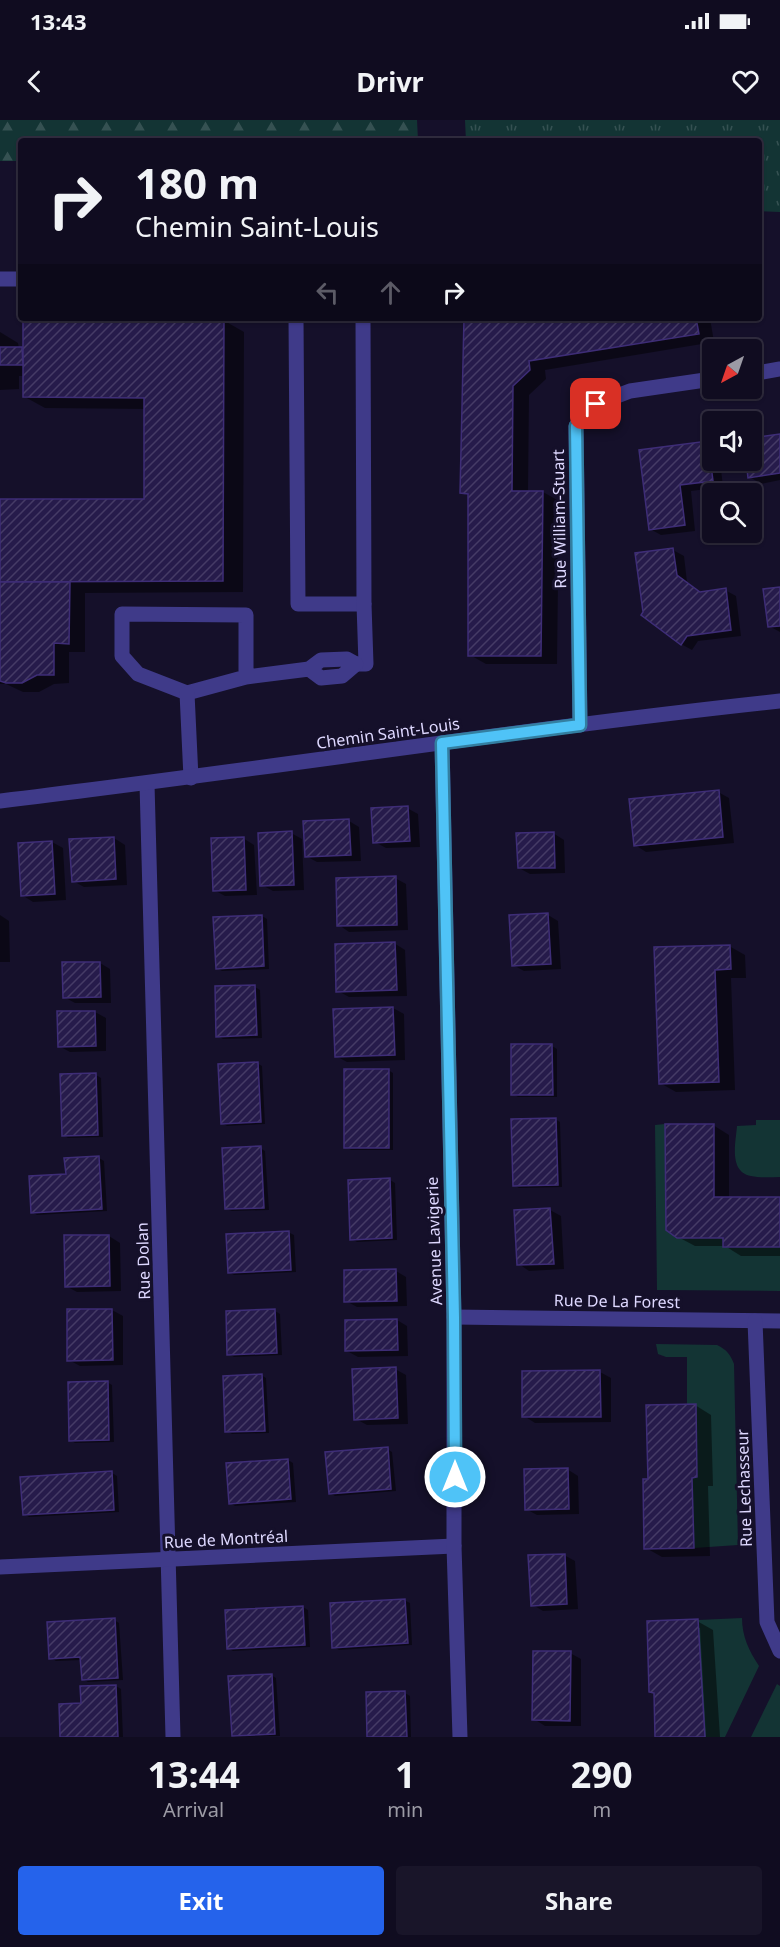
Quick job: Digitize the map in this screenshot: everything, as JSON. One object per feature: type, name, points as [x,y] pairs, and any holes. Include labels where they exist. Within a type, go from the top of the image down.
[{"type":"street","points":[[0,279],[18,279]]},
{"type":"street","points":[[296,321],[298,604],[364,604]]},
{"type":"street","points":[[246,677],[246,615],[122,615],[122,656],[138,674],[187,693],[246,677],[309,669],[321,678],[342,676],[356,664],[366,664],[363,321]]},
{"type":"street","points":[[762,372],[780,369]]},
{"type":"street","name":"Rue William-Stuart","points":[[580,725],[576,426],[596,404],[630,391],[702,380]]},
{"type":"street","points":[[187,693],[191,777]]},
{"type":"street","name":"Chemin Saint-Louis","points":[[0,801],[147,784],[442,743],[780,701]]},
{"type":"street","name":"Avenue Lavigerie","points":[[442,743],[454,1317],[454,1546],[460,1737]]},
{"type":"street","name":"Rue Dolan","points":[[147,784],[173,1737]]},
{"type":"street","name":"Rue De La Forest","points":[[454,1317],[780,1321]]},
{"type":"street","name":"Rue Lechasseur","points":[[755,1321],[767,1622],[780,1651]]},
{"type":"street","name":"Rue de Montréal","points":[[0,1567],[454,1546]]},
{"type":"green space","points":[[0,120],[417,120],[418,138],[18,138],[18,161],[0,161]]},
{"type":"green space","points":[[465,120],[780,120],[780,212],[762,211],[762,138],[466,138]]},
{"type":"green space","points":[[756,1120],[780,1120],[780,1177],[751,1176],[739,1169],[736,1162],[737,1126],[756,1125]]},
{"type":"green space","points":[[665,1124],[666,1230],[677,1238],[723,1238],[724,1247],[780,1247],[780,1291],[657,1290],[655,1125]]},
{"type":"green space","points":[[656,1344],[717,1345],[728,1353],[734,1364],[738,1545],[694,1548],[692,1478],[697,1477],[696,1404],[687,1404],[687,1357],[666,1357],[658,1354]]},
{"type":"green space","points":[[742,1618],[747,1643],[759,1666],[725,1737],[705,1737],[698,1620]]},
{"type":"green space","points":[[777,1684],[780,1686],[780,1737],[751,1737]]},
{"type":"building","points":[[23,321],[224,321],[223,581],[0,582],[0,499],[144,499],[144,398],[23,397]]},
{"type":"building","points":[[464,321],[697,321],[699,334],[529,361],[530,370],[513,386],[512,491],[543,491],[541,656],[468,656],[468,494],[460,493]]},
{"type":"building","points":[[0,347],[22,347],[23,365],[0,365]]},
{"type":"building","points":[[780,434],[780,473],[748,478],[747,471],[762,471],[762,437]]},
{"type":"building","points":[[702,442],[702,471],[712,471],[713,481],[680,485],[685,525],[649,530],[639,450]]},
{"type":"building","points":[[673,548],[677,575],[700,592],[726,588],[731,630],[687,636],[681,645],[641,615],[643,612],[635,553]]},
{"type":"building","points":[[0,582],[70,582],[69,644],[54,643],[54,675],[37,675],[22,683],[0,681]]},
{"type":"building","points":[[780,587],[780,626],[768,627],[763,589]]},
{"type":"building","points":[[719,790],[723,837],[634,846],[629,799]]},
{"type":"building","points":[[408,806],[410,841],[373,843],[371,808]]},
{"type":"building","points":[[349,819],[351,855],[305,857],[303,821]]},
{"type":"building","points":[[292,831],[294,885],[260,886],[258,833]]},
{"type":"building","points":[[554,832],[555,868],[518,868],[516,833]]},
{"type":"building","points":[[114,837],[116,879],[72,882],[69,839]]},
{"type":"building","points":[[244,837],[246,890],[213,891],[211,838]]},
{"type":"building","points":[[52,841],[55,894],[21,896],[18,843]]},
{"type":"building","points":[[396,876],[397,925],[337,926],[336,878]]},
{"type":"building","points":[[548,913],[551,964],[512,966],[509,915]]},
{"type":"building","points":[[262,915],[264,966],[216,969],[213,917]]},
{"type":"building","points":[[395,942],[397,990],[336,992],[335,944]]},
{"type":"building","points":[[730,945],[731,969],[715,970],[719,1082],[659,1084],[654,947]]},
{"type":"building","points":[[62,962],[100,962],[101,997],[63,998]]},
{"type":"building","points":[[255,985],[257,1035],[216,1037],[215,986]]},
{"type":"building","points":[[393,1007],[395,1055],[335,1057],[333,1009]]},
{"type":"building","points":[[57,1011],[95,1011],[96,1046],[58,1047]]},
{"type":"building","points":[[511,1044],[552,1044],[553,1095],[511,1095]]},
{"type":"building","points":[[258,1062],[261,1122],[221,1124],[218,1064]]},
{"type":"building","points":[[344,1069],[389,1069],[389,1148],[344,1148]]},
{"type":"building","points":[[96,1073],[98,1135],[62,1136],[60,1074]]},
{"type":"building","points":[[556,1118],[558,1185],[513,1186],[511,1119]]},
{"type":"building","points":[[665,1124],[714,1124],[714,1197],[780,1197],[780,1247],[723,1247],[723,1238],[677,1238],[666,1230]]},
{"type":"building","points":[[261,1146],[264,1208],[225,1209],[222,1148]]},
{"type":"building","points":[[99,1156],[102,1209],[31,1213],[29,1176],[66,1174],[64,1158]]},
{"type":"building","points":[[390,1178],[392,1238],[350,1240],[348,1180]]},
{"type":"building","points":[[550,1208],[554,1264],[517,1265],[514,1210]]},
{"type":"building","points":[[289,1231],[291,1270],[228,1273],[226,1234]]},
{"type":"building","points":[[64,1235],[109,1235],[110,1286],[65,1287]]},
{"type":"building","points":[[396,1269],[397,1301],[344,1302],[344,1270]]},
{"type":"building","points":[[67,1309],[112,1309],[113,1360],[67,1361]]},
{"type":"building","points":[[275,1309],[277,1353],[227,1355],[226,1311]]},
{"type":"building","points":[[397,1319],[398,1350],[345,1351],[345,1320]]},
{"type":"building","points":[[396,1367],[398,1418],[354,1420],[352,1369]]},
{"type":"building","points":[[600,1370],[601,1417],[522,1417],[522,1371]]},
{"type":"building","points":[[262,1374],[265,1431],[225,1432],[223,1376]]},
{"type":"building","points":[[108,1381],[109,1440],[69,1441],[68,1382]]},
{"type":"building","points":[[696,1404],[697,1477],[692,1478],[694,1548],[644,1549],[643,1479],[648,1479],[646,1405]]},
{"type":"building","points":[[388,1447],[391,1489],[329,1494],[325,1452]]},
{"type":"building","points":[[288,1459],[291,1499],[229,1504],[226,1463]]},
{"type":"building","points":[[568,1468],[569,1509],[525,1510],[524,1469]]},
{"type":"building","points":[[112,1471],[114,1510],[23,1515],[20,1477]]},
{"type":"building","points":[[565,1554],[567,1604],[531,1606],[528,1555]]},
{"type":"building","points":[[405,1599],[408,1643],[332,1648],[330,1603]]},
{"type":"building","points":[[303,1606],[305,1645],[227,1649],[225,1610]]},
{"type":"building","points":[[115,1618],[118,1678],[82,1680],[80,1657],[49,1659],[47,1622]]},
{"type":"building","points":[[698,1619],[705,1737],[655,1737],[654,1693],[649,1692],[647,1621]]},
{"type":"building","points":[[533,1651],[571,1651],[570,1721],[532,1720]]},
{"type":"building","points":[[272,1674],[275,1734],[232,1736],[228,1676]]},
{"type":"building","points":[[116,1685],[118,1737],[60,1737],[59,1704],[81,1703],[80,1686]]},
{"type":"building","points":[[405,1691],[407,1737],[367,1737],[366,1692]]},
{"type":"route","points":[[455,1477],[454,1317],[442,743],[580,725],[576,426],[596,404]]}]
